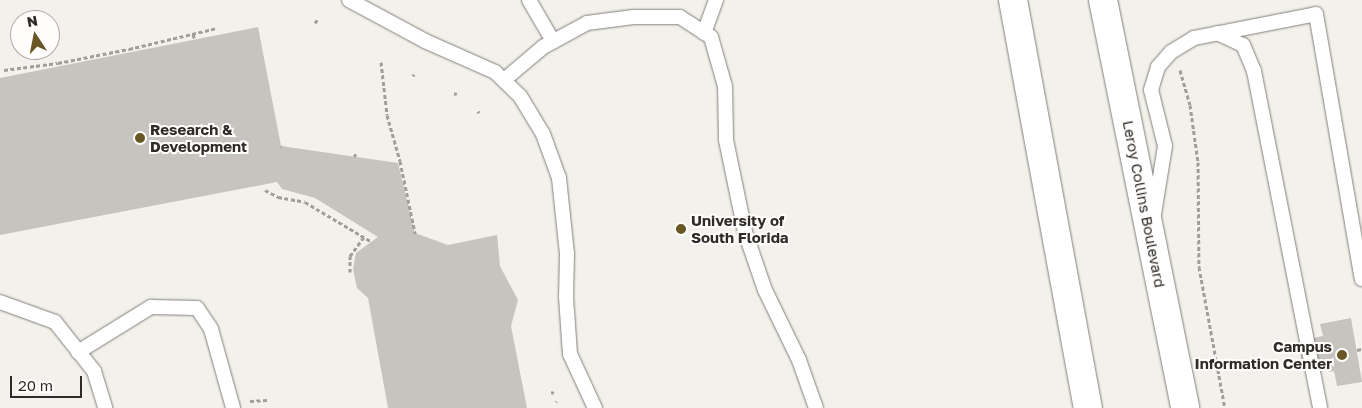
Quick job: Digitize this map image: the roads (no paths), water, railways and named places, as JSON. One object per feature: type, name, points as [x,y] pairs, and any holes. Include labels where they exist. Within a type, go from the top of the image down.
[{"type":"street","points":[[1013,0],[1088,408]]},
{"type":"street","name":"Leroy Collins Boulevard","points":[[1104,0],[1185,408]]},
{"type":"lane","points":[[349,0],[425,41],[495,72],[520,96],[544,134],[556,166],[567,254],[566,297],[570,354],[595,408]]},
{"type":"lane","points":[[529,0],[553,41]]},
{"type":"lane","points":[[704,33],[716,0]]},
{"type":"lane","points":[[1150,239],[1165,146],[1151,90],[1158,67],[1171,52],[1194,38],[1316,14],[1362,279]]},
{"type":"lane","points":[[504,80],[543,47],[587,23],[634,17],[680,17],[711,37],[725,86],[726,140],[745,232],[765,290],[799,360],[816,408]]},
{"type":"lane","points":[[1217,33],[1243,45],[1254,71],[1320,408]]},
{"type":"lane","points":[[1064,279],[1102,408]]},
{"type":"lane","points":[[0,302],[56,322],[94,371],[105,408]]},
{"type":"lane","points":[[78,352],[151,307],[197,308],[211,329],[239,405]]},
{"type":"place","name":"Research & Development","points":[[140,138]]},
{"type":"place","name":"University of South Florida","points":[[681,229]]},
{"type":"place","name":"Campus Information Center","points":[[1342,355]]}]
